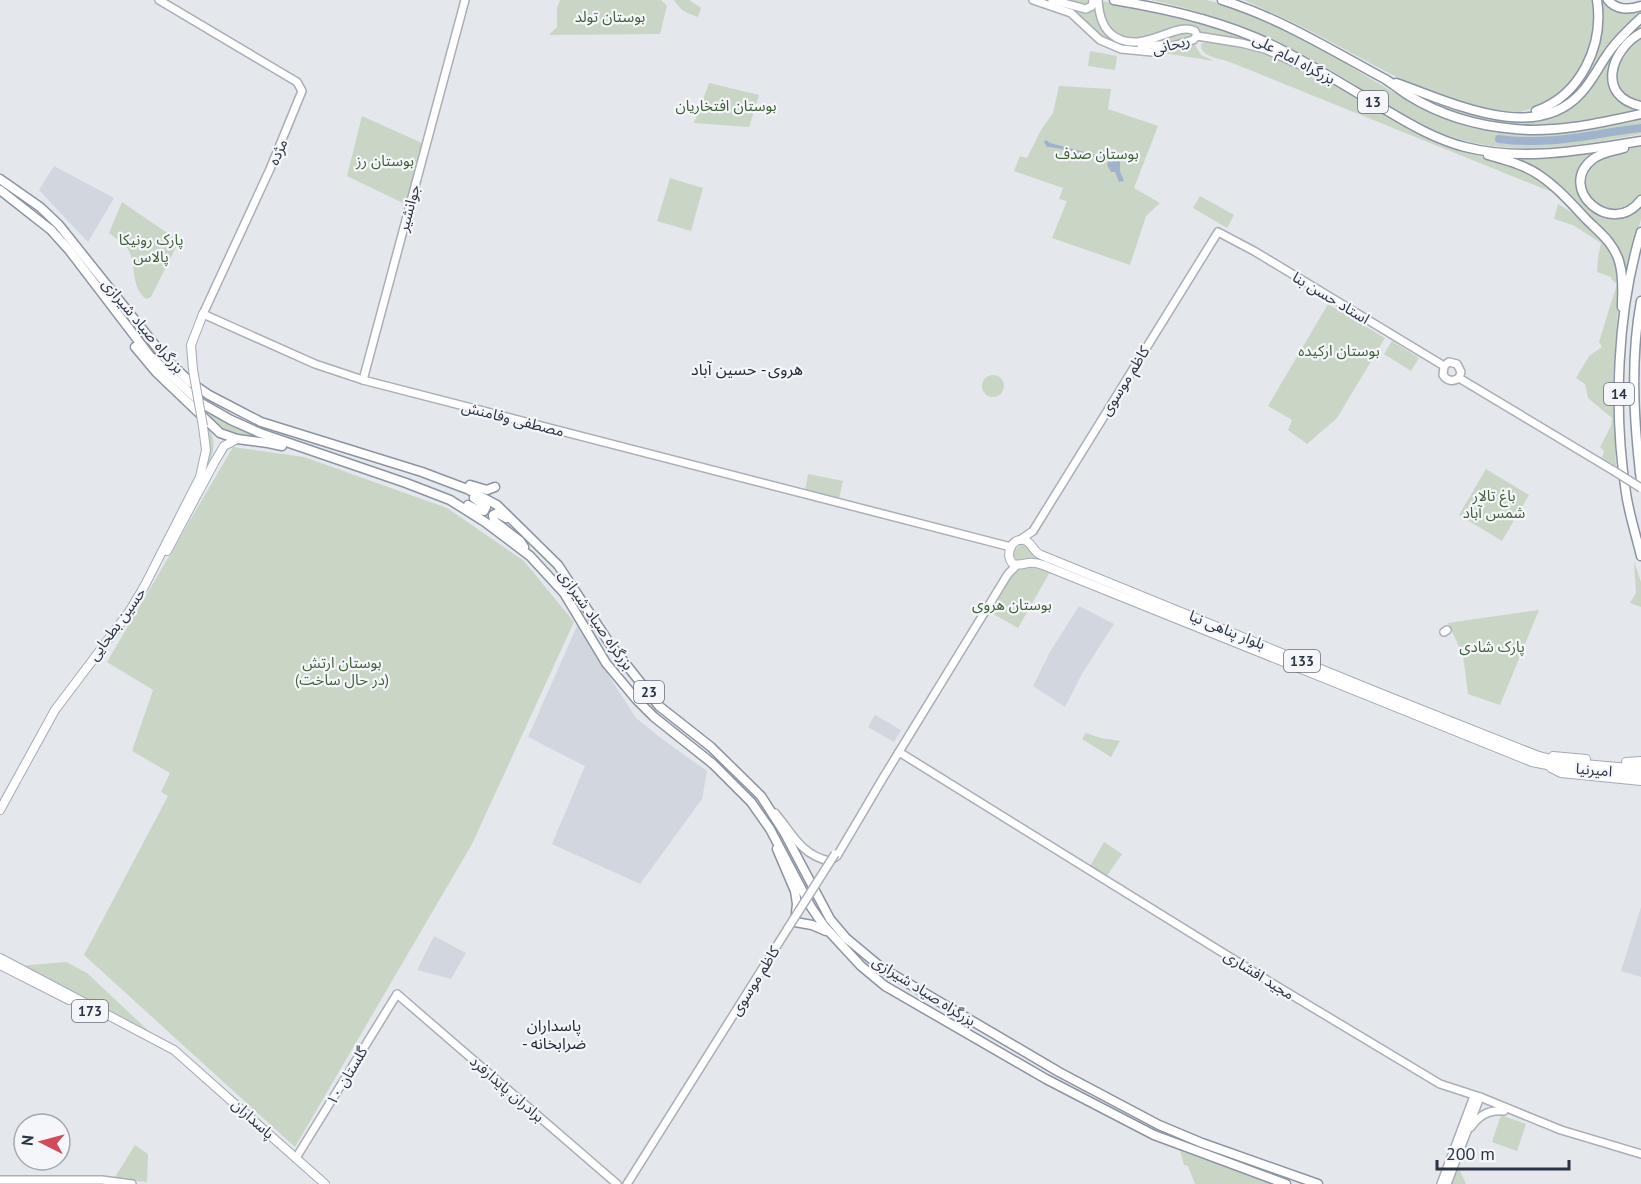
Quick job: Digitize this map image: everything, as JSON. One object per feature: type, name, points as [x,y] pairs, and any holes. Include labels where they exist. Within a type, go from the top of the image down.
[{"type":"highway","name":"بزرگراه امام علی","points":[[1114,0],[1185,14],[1235,29],[1289,53],[1420,130],[1465,147],[1512,154],[1543,155],[1640,142]]},
{"type":"highway","name":"بزرگراه امام علی","points":[[1222,0],[1253,10],[1310,37],[1388,81],[1408,95],[1457,118],[1496,127],[1529,130],[1568,128],[1641,114]]},
{"type":"highway","points":[[1515,116],[1547,107],[1570,89],[1580,77],[1590,59],[1596,39],[1599,25],[1598,0]]},
{"type":"highway","points":[[1608,0],[1619,8],[1628,9],[1641,6]]},
{"type":"highway","points":[[1388,81],[1464,108],[1490,114],[1515,116],[1545,114],[1566,105],[1579,96],[1590,84],[1612,48],[1641,18]]},
{"type":"highway","points":[[1641,33],[1629,41],[1618,54],[1612,74],[1618,93],[1628,102],[1641,106]]},
{"type":"highway","points":[[1640,142],[1593,158],[1586,167],[1580,184],[1581,191],[1588,202],[1606,213],[1625,212],[1635,207],[1641,200]]},
{"type":"highway","points":[[1465,147],[1514,163],[1538,174],[1567,197],[1610,241],[1617,255],[1622,275],[1621,338]]},
{"type":"highway","name":"بزرگراه صیاد شیرازی","points":[[0,179],[40,207],[59,225],[166,359],[198,387],[226,405],[261,422],[448,482],[497,505],[558,565],[610,644],[659,706],[711,747],[762,796],[830,919],[846,938],[882,968],[1059,1072],[1159,1125],[1212,1147],[1318,1184]]},
{"type":"highway","name":"بزرگراه صیاد شیرازی","points":[[0,190],[51,230],[150,356],[193,398],[245,427],[450,500],[485,522],[530,556],[564,593],[606,663],[636,699],[654,717],[726,777],[751,802],[770,829],[811,907],[828,933],[885,986],[1046,1079],[1154,1135],[1286,1184]]},
{"type":"highway","name":"14","points":[[1641,232],[1621,338],[1619,396],[1626,494],[1641,556]]},
{"type":"highway","name":"14","points":[[1641,301],[1635,353],[1635,394],[1641,482]]},
{"type":"highway","points":[[112,308],[128,338],[156,372],[220,433],[237,439],[305,448]]},
{"type":"highway","points":[[1635,394],[1641,356]]},
{"type":"highway","points":[[381,459],[397,459],[484,490],[495,487]]},
{"type":"highway","points":[[448,482],[484,503],[486,509],[481,512],[464,503],[450,500]]},
{"type":"highway","points":[[530,537],[500,514],[493,514],[494,521],[520,541],[530,556]]},
{"type":"highway","points":[[770,829],[795,891],[797,904],[795,922],[812,925],[828,933]]},
{"type":"main road","name":"مژده","points":[[159,0],[297,82],[302,93],[190,345],[193,370]]},
{"type":"main road","name":"جوانشیر","points":[[363,380],[465,0]]},
{"type":"main road","name":"ریحانی","points":[[1033,0],[1071,13],[1097,38],[1116,48],[1152,52],[1193,40],[1197,36],[1195,31],[1188,28],[1146,41],[1126,41],[1114,36],[1106,29],[1096,2]]},
{"type":"main road","points":[[1051,0],[1086,9],[1096,2]]},
{"type":"main road","points":[[1236,0],[1253,10]]},
{"type":"main road","points":[[1096,2],[1096,16],[1101,27],[1115,40],[1132,45],[1176,45]]},
{"type":"main road","points":[[1197,36],[1265,49],[1341,84]]},
{"type":"main road","name":"استاد حسن بنا","points":[[1218,232],[1254,251],[1444,366]]},
{"type":"main road","name":"کاظم موسوی","points":[[1020,540],[1033,531],[1218,232]]},
{"type":"main road","name":"مصطفی وفامنش","points":[[203,314],[315,364],[363,380],[830,500],[891,518],[1011,547]]},
{"type":"main road","points":[[1449,362],[1457,364],[1461,372],[1458,378],[1453,381],[1447,380],[1443,375],[1444,366],[1449,362]]},
{"type":"main road","name":"حسین بطحایی","points":[[0,810],[55,710],[129,612],[200,477],[206,450],[193,370]]},
{"type":"main road","points":[[1458,378],[1641,488]]},
{"type":"main road","points":[[145,585],[153,577],[219,455],[225,446],[237,439]]},
{"type":"main road","points":[[1008,574],[1008,557],[1011,547],[1020,540]]},
{"type":"main road","name":"بلوار پناهی نیا","points":[[1020,540],[1029,542],[1036,553],[1151,604],[1448,724],[1519,757],[1550,763]]},
{"type":"main road","points":[[1008,557],[1017,566]]},
{"type":"main road","name":"بلوار پناهی نیا","points":[[1017,566],[1030,561],[1151,604]]},
{"type":"main road","name":"کاظم موسوی","points":[[627,1184],[836,855],[875,786],[899,752],[1008,574],[1017,566]]},
{"type":"main road","name":"بلوار پناهی نیا","points":[[1448,724],[1536,754],[1550,763]]},
{"type":"main road","name":"مجید افشاری","points":[[899,752],[1440,1084],[1527,1117],[1641,1154]]},
{"type":"main road","points":[[1536,754],[1641,762]]},
{"type":"main road","points":[[1550,763],[1561,773],[1641,781]]},
{"type":"main road","name":"امیرنیا","points":[[1550,763],[1641,774]]},
{"type":"main road","name":"امیرنیا","points":[[1585,767],[1641,769]]},
{"type":"main road","points":[[762,796],[803,850],[829,861],[836,855]]},
{"type":"main road","name":"پاسداران","points":[[1,960],[174,1050],[325,1184]]},
{"type":"main road","name":"گلستان ۱۰","points":[[296,1158],[397,994]]},
{"type":"main road","name":"برادران پایدارفرد","points":[[397,994],[617,1184]]},
{"type":"main road","points":[[1440,1084],[1446,1090],[1465,1097],[1469,1108]]},
{"type":"main road","points":[[1441,1184],[1469,1108],[1477,1097]]},
{"type":"main road","points":[[1447,1184],[1477,1097]]},
{"type":"main road","points":[[1462,1143],[1478,1118],[1487,1112],[1501,1110],[1527,1117]]},
{"type":"main road","points":[[0,1180],[102,1180],[132,1184]]},
{"type":"shaded area","points":[[54,166],[114,198],[88,242],[39,190]]},
{"type":"shaded area","points":[[1079,606],[1114,624],[1083,672],[1065,707],[1033,686],[1050,652]]},
{"type":"shaded area","points":[[577,626],[636,718],[707,771],[702,799],[640,884],[552,844],[585,766],[528,737]]},
{"type":"shaded area","points":[[875,715],[901,730],[894,742],[868,727]]},
{"type":"shaded area","points":[[1641,907],[1641,977],[1621,971]]},
{"type":"shaded area","points":[[434,936],[466,953],[451,979],[417,970]]},
{"type":"green space","name":"بوستان تولد","points":[[560,0],[661,0],[667,6],[660,34],[549,35],[557,27],[557,8]]},
{"type":"green space","name":"بوستان تولد","points":[[674,0],[689,0],[701,8],[698,17],[684,11]]},
{"type":"green space","points":[[1065,0],[1098,0],[1181,17],[1215,26],[1276,52],[1201,34],[1197,29],[1138,40],[1127,39],[1117,36],[1110,30],[1100,8],[1094,6],[1096,20],[1101,30],[1109,37],[1129,45],[1164,47],[1150,50],[1124,48],[1104,40],[1080,17],[1063,7],[1064,5],[1093,6]]},
{"type":"green space","points":[[1151,0],[1206,0],[1252,14],[1298,36],[1422,109],[1465,126],[1509,134],[1553,134],[1641,120],[1641,134],[1577,145],[1534,148],[1492,146],[1448,136],[1407,117],[1329,69],[1271,39],[1212,16]]},
{"type":"green space","points":[[1244,0],[1595,0],[1596,14],[1593,45],[1589,58],[1566,87],[1545,103],[1528,110],[1510,113],[1486,111],[1433,94]]},
{"type":"green space","points":[[1599,0],[1604,0],[1608,4],[1641,8],[1641,15],[1584,88],[1560,106],[1549,108],[1588,66]]},
{"type":"green space","points":[[1641,20],[1641,31],[1625,42],[1611,82],[1641,108],[1641,111],[1566,124],[1510,126],[1455,113],[1398,85],[1505,118],[1567,107]]},
{"type":"green space","points":[[1191,31],[1193,37],[1171,43],[1138,44]]},
{"type":"green space","points":[[1641,36],[1641,104],[1621,93],[1615,81],[1619,56]]},
{"type":"green space","points":[[1208,41],[1248,46],[1266,51],[1340,88],[1440,145],[1530,172],[1564,197],[1211,56],[1204,52],[1201,44]]},
{"type":"green space","points":[[1194,43],[1201,55],[1214,61],[1157,52]]},
{"type":"green space","points":[[1090,51],[1117,56],[1115,70],[1088,66]]},
{"type":"green space","name":"بوستان افتخاریان","points":[[709,83],[759,95],[749,127],[694,123]]},
{"type":"green space","name":"بوستان صدف","points":[[1059,86],[1111,89],[1108,109],[1158,126],[1134,188],[1160,203],[1146,216],[1130,265],[1052,238],[1067,201],[1059,199],[1063,188],[1014,171],[1020,156],[1027,158],[1041,130],[1053,113]]},
{"type":"green space","name":"بوستان رز","points":[[362,116],[424,144],[407,205],[347,176]]},
{"type":"green space","points":[[1641,146],[1641,197],[1639,200],[1622,209],[1611,211],[1585,196],[1584,176],[1592,163],[1616,152]]},
{"type":"green space","points":[[1623,147],[1590,159],[1578,187],[1606,215],[1641,203],[1641,219],[1624,298],[1618,249],[1607,233],[1553,182],[1488,154],[1551,157]]},
{"type":"green space","points":[[670,178],[703,188],[691,231],[657,221]]},
{"type":"green space","points":[[1200,196],[1234,215],[1227,228],[1193,208]]},
{"type":"green space","name":"پارک رونیکا پالاس","points":[[122,202],[179,241],[151,297],[146,299],[138,288],[128,249],[109,233]]},
{"type":"green space","points":[[1558,204],[1584,220],[1602,235],[1617,265],[1620,283],[1613,378],[1616,466],[1602,458],[1604,451],[1600,447],[1611,426],[1612,418],[1588,398],[1585,384],[1576,378],[1589,356],[1602,347],[1599,342],[1617,284],[1611,277],[1597,272],[1601,243],[1573,225],[1554,219]]},
{"type":"green space","name":"بوستان ارکیده","points":[[1328,304],[1385,338],[1337,418],[1307,444],[1288,430],[1292,420],[1268,406]]},
{"type":"green space","points":[[1392,341],[1419,358],[1411,371],[1384,354]]},
{"type":"green space","points":[[993,375],[1001,378],[1004,386],[1001,394],[993,397],[985,394],[982,386],[985,378]]},
{"type":"green space","points":[[201,406],[282,445],[234,437],[219,430],[215,422],[203,415]]},
{"type":"green space","points":[[204,421],[212,434],[214,447],[205,473],[209,450]]},
{"type":"green space","name":"بوستان ارتش (در حال ساخت)","points":[[233,447],[304,457],[447,508],[524,561],[574,622],[472,844],[295,1147],[84,955],[168,796],[161,792],[170,773],[132,751],[153,690],[107,662]]},
{"type":"green space","name":"باغ تالار شمس آباد","points":[[1486,469],[1529,495],[1502,541],[1459,515]]},
{"type":"green space","points":[[808,474],[843,481],[839,498],[805,491]]},
{"type":"green space","points":[[1021,543],[1024,543],[1037,558],[1019,561],[1013,559],[1012,554]]},
{"type":"green space","points":[[1634,561],[1641,582],[1641,607],[1630,603],[1636,593]]},
{"type":"green space","name":"بوستان هروی","points":[[1032,564],[1050,572],[1018,628],[988,611],[1014,573]]},
{"type":"green space","name":"پارک شادی","points":[[1539,610],[1500,705],[1468,694],[1463,655],[1448,623]]},
{"type":"green space","points":[[1086,733],[1120,741],[1111,757],[1082,739]]},
{"type":"green space","points":[[1104,842],[1122,854],[1106,877],[1090,866]]},
{"type":"green space","points":[[66,962],[87,973],[154,1036],[18,966]]},
{"type":"green space","points":[[1501,1115],[1526,1124],[1517,1151],[1492,1142]]},
{"type":"green space","points":[[135,1145],[148,1154],[147,1182],[114,1179]]},
{"type":"green space","points":[[1465,1146],[1458,1167],[1466,1184],[1449,1184]]},
{"type":"green space","points":[[1180,1151],[1274,1184],[1195,1184],[1188,1166],[1184,1165]]},
{"type":"water","points":[[1046,140],[1100,156],[1105,159],[1105,164],[1095,160],[1094,157],[1089,159],[1070,151],[1047,147],[1044,142]]},
{"type":"water","points":[[1120,160],[1120,171],[1124,181],[1119,182],[1115,172],[1111,172],[1107,165],[1109,161],[1113,162]]},
{"type":"waterway","points":[[1499,139],[1553,140],[1641,128]]},
{"type":"district","name":"هروی - حسین آباد","points":[[747,369]]},
{"type":"district","name":"پاسداران - ضرابخانه","points":[[554,1034]]}]
